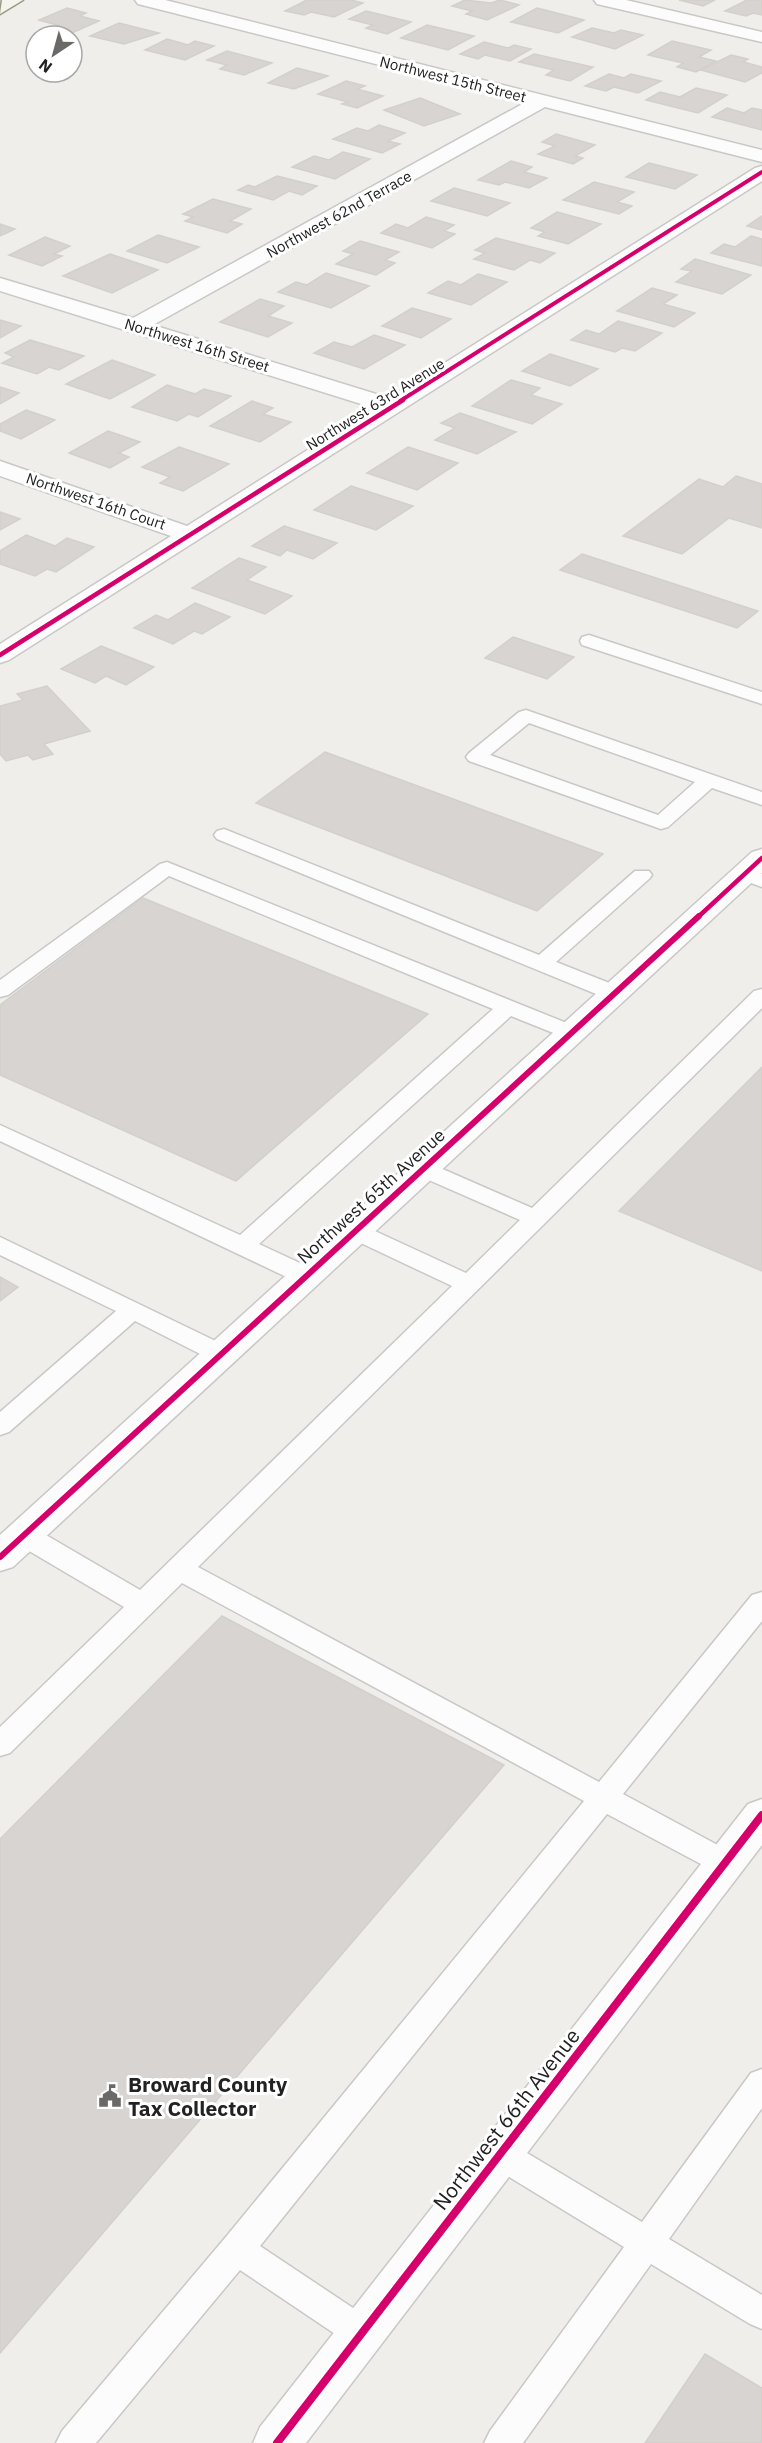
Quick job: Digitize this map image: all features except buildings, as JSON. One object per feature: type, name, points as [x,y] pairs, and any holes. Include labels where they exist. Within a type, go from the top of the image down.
[{"type":"street","points":[[0,9],[14,0]]},
{"type":"street","name":"Northwest 15th Street","points":[[144,0],[762,156]]},
{"type":"street","points":[[603,0],[762,37]]},
{"type":"street","name":"Northwest 62nd Terrace","points":[[135,326],[542,101]]},
{"type":"street","name":"Northwest 63rd Avenue","points":[[0,655],[762,172]]},
{"type":"street","name":"Northwest 16th Street","points":[[0,284],[394,406]]},
{"type":"street","name":"Northwest 16th Court","points":[[0,468],[191,535]]},
{"type":"street","name":"Northwest 65th Avenue","points":[[0,1557],[614,993],[756,871]]},
{"type":"street","name":"Northwest 66th Avenue","points":[[277,2443],[762,1815]]},
{"type":"lane","points":[[589,641],[762,698]]},
{"type":"lane","points":[[709,780],[661,823],[476,756],[526,716],[709,780],[762,799]]},
{"type":"lane","points":[[224,835],[614,993]]},
{"type":"lane","points":[[0,990],[167,868],[571,1033]]},
{"type":"lane","points":[[541,964],[642,875]]},
{"type":"lane","points":[[0,1745],[762,996]]},
{"type":"lane","points":[[243,1246],[508,1007]]},
{"type":"lane","points":[[0,1132],[306,1276]]},
{"type":"lane","points":[[423,1169],[536,1218]]},
{"type":"lane","points":[[354,1231],[469,1284]]},
{"type":"lane","points":[[0,1245],[221,1354]]},
{"type":"lane","points":[[0,1426],[133,1309]]},
{"type":"lane","points":[[24,1535],[142,1605]]},
{"type":"lane","points":[[178,1569],[725,1863]]},
{"type":"lane","points":[[74,2443],[237,2249],[762,1602]]},
{"type":"lane","points":[[502,2443],[762,2083]]},
{"type":"lane","points":[[500,2154],[762,2313]]},
{"type":"lane","points":[[237,2249],[362,2333]]},
{"type":"cycle path","points":[[0,655],[762,172]]},
{"type":"cycle path","points":[[0,1557],[762,858]]},
{"type":"cycle path","points":[[277,2443],[762,1815]]},
{"type":"place","name":"Broward County Tax Collector","points":[[110,2096]]}]
